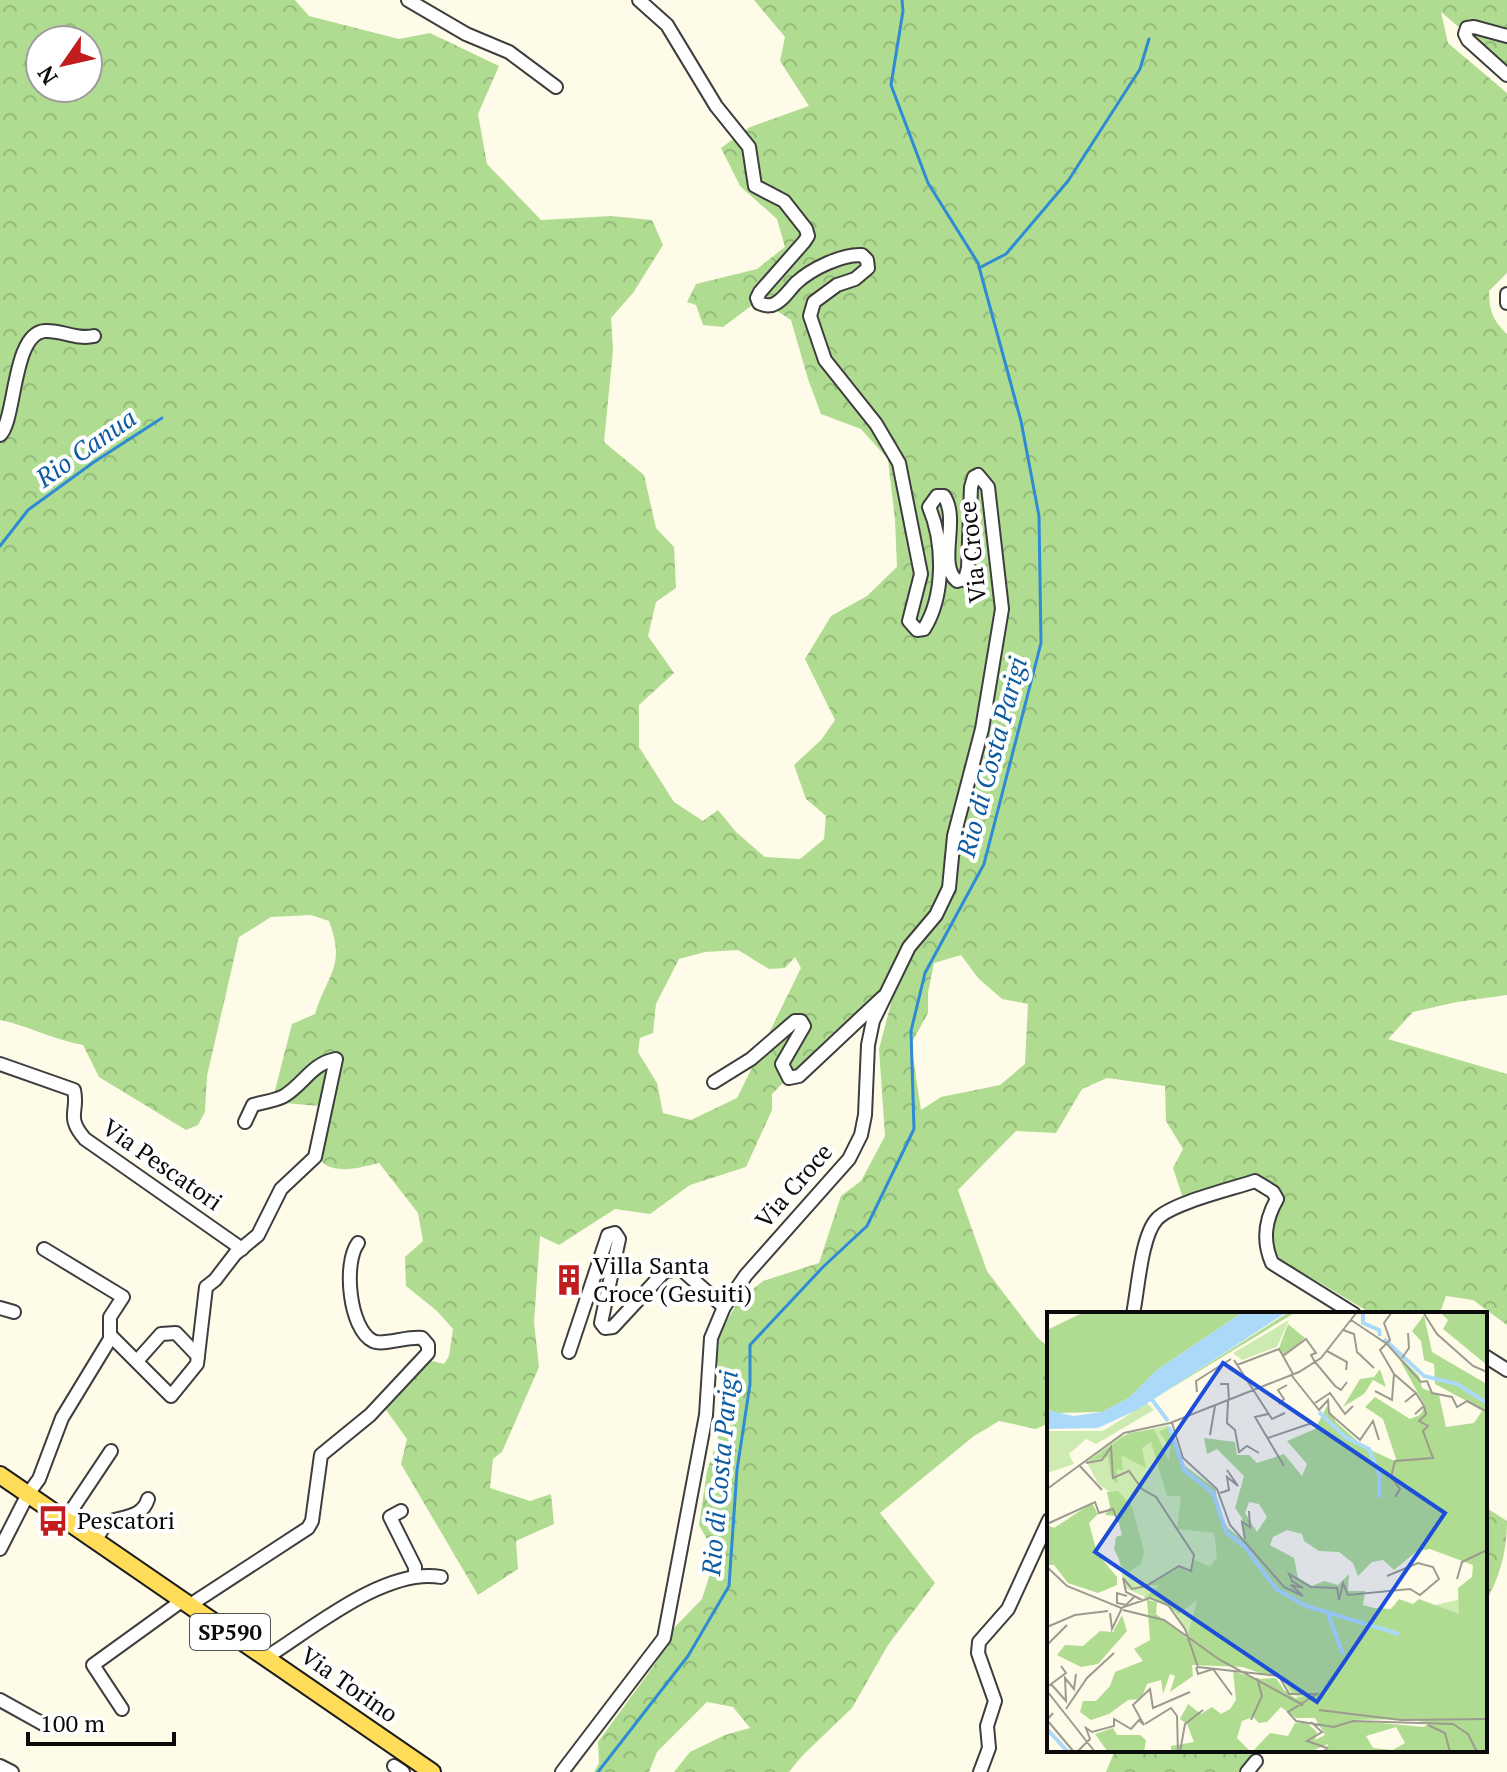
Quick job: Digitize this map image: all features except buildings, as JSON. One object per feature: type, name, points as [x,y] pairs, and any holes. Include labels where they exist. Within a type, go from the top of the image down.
[{"type":"main road","name":"Via Torino","points":[[0,1475],[432,1772]]},
{"type":"street","points":[[408,0],[466,34],[509,52],[556,87]]},
{"type":"street","name":"Via Croce","points":[[562,1772],[664,1638],[706,1415],[711,1338],[724,1307],[746,1275],[849,1159],[861,1135],[865,1115],[868,1045],[873,1021],[909,947],[936,915],[949,888],[954,836],[982,729],[1002,609],[988,487],[983,478],[974,477],[965,579],[957,581],[951,576],[951,517],[947,499],[937,496],[929,507],[937,527],[940,547],[938,585],[924,629],[917,630],[911,626],[909,621],[921,574],[899,463],[876,424],[825,360],[810,316],[814,302],[825,292],[865,273],[867,260],[857,254],[830,264],[798,281],[772,305],[759,303],[757,298],[760,292],[808,236],[806,229],[784,201],[755,186],[749,147],[716,106],[667,25],[639,0]]},
{"type":"street","points":[[1507,36],[1474,27],[1467,28],[1465,34],[1507,75]]},
{"type":"street","points":[[1507,294],[1507,303]]},
{"type":"street","points":[[0,435],[6,430],[13,389],[27,343],[43,331],[82,339],[94,336]]},
{"type":"street","points":[[714,1082],[751,1059],[795,1021],[801,1021],[804,1026],[782,1064],[789,1078],[799,1076],[880,998],[886,996]]},
{"type":"street","points":[[110,1335],[171,1396],[197,1364],[206,1287],[258,1235],[281,1189],[315,1157],[336,1059],[320,1062],[299,1085],[281,1098],[253,1105],[245,1122]]},
{"type":"street","name":"Via Pescatori","points":[[0,1064],[74,1090],[76,1096],[72,1113],[85,1139],[242,1249]]},
{"type":"street","points":[[1133,1312],[1148,1235],[1156,1219],[1171,1209],[1255,1181],[1273,1192],[1277,1199],[1265,1222],[1267,1253],[1272,1263],[1351,1312]]},
{"type":"street","points":[[569,1352],[608,1235],[615,1233],[619,1239],[601,1323],[605,1328],[613,1327],[665,1271],[673,1268],[681,1269],[724,1307]]},
{"type":"street","points":[[122,1709],[93,1665],[308,1528],[312,1521],[321,1455],[370,1415],[428,1353],[428,1345],[422,1338],[410,1337],[382,1343],[374,1342],[364,1333],[356,1314],[349,1279],[352,1251],[358,1243]]},
{"type":"street","points":[[0,1549],[39,1479],[62,1418],[92,1371],[110,1335],[110,1317],[123,1297],[44,1249]]},
{"type":"street","points":[[0,1308],[14,1312]]},
{"type":"street","points":[[137,1361],[161,1334],[176,1333],[198,1356]]},
{"type":"street","points":[[1487,1357],[1507,1370]]},
{"type":"street","points":[[65,1520],[111,1451]]},
{"type":"street","points":[[95,1541],[106,1523],[134,1515],[146,1506],[148,1499]]},
{"type":"street","points":[[401,1511],[390,1517],[415,1567],[415,1575]]},
{"type":"street","points":[[980,1772],[989,1748],[987,1726],[995,1701],[978,1653],[979,1642],[1008,1609],[1047,1524]]},
{"type":"street","points":[[267,1657],[384,1584],[415,1575],[441,1577]]},
{"type":"street","points":[[0,1700],[45,1725]]},
{"type":"street","points":[[1247,1772],[1256,1761]]},
{"type":"street","points":[[0,1766],[12,1772]]},
{"type":"green space","points":[[0,0],[295,0],[309,16],[399,39],[430,33],[499,66],[478,114],[487,164],[541,220],[611,216],[652,220],[663,245],[633,293],[611,318],[613,350],[604,442],[644,475],[656,528],[674,547],[676,588],[656,602],[648,636],[674,673],[639,705],[639,747],[674,802],[703,821],[718,810],[736,832],[765,857],[800,859],[824,839],[826,816],[806,799],[794,765],[821,740],[835,720],[805,659],[831,616],[867,596],[897,567],[895,520],[888,459],[861,429],[821,414],[791,320],[777,311],[751,306],[723,327],[703,325],[696,305],[687,302],[696,284],[757,269],[785,247],[777,219],[740,186],[721,148],[750,127],[809,106],[780,61],[785,37],[754,0],[1507,0],[1507,68],[1441,12],[1448,43],[1507,93],[1507,273],[1489,291],[1493,315],[1507,334],[1507,995],[1413,1012],[1388,1039],[1507,1074],[1507,1325],[1473,1300],[1446,1296],[1441,1310],[1444,1312],[1369,1312],[1276,1260],[1272,1233],[1282,1194],[1267,1181],[1254,1177],[1183,1198],[1173,1168],[1183,1149],[1166,1121],[1165,1086],[1107,1078],[1082,1089],[1056,1133],[1016,1131],[958,1190],[987,1271],[1047,1346],[1047,1424],[1036,1429],[999,1421],[974,1436],[880,1513],[935,1583],[888,1645],[852,1708],[789,1772],[674,1772],[690,1752],[725,1735],[750,1728],[733,1707],[707,1702],[657,1752],[649,1772],[594,1772],[599,1763],[598,1742],[655,1664],[672,1630],[702,1599],[716,1555],[699,1525],[707,1471],[731,1398],[721,1380],[713,1344],[739,1300],[763,1281],[819,1263],[841,1196],[861,1181],[885,1136],[879,1049],[893,996],[874,996],[863,1010],[833,1033],[772,1094],[772,1110],[746,1167],[690,1185],[650,1214],[615,1209],[559,1245],[540,1236],[534,1322],[539,1367],[502,1452],[493,1459],[490,1488],[530,1501],[551,1494],[554,1524],[516,1541],[518,1569],[478,1595],[401,1464],[407,1439],[386,1410],[401,1375],[428,1360],[444,1364],[449,1356],[453,1329],[437,1311],[406,1286],[405,1257],[423,1241],[418,1213],[379,1163],[340,1169],[323,1163],[315,1145],[320,1106],[272,1102],[292,1024],[315,1014],[333,969],[336,949],[329,921],[311,915],[271,917],[239,937],[207,1076],[205,1112],[198,1125],[186,1130],[99,1077],[83,1045],[0,1020]],"holes":[[[738,950],[769,969],[785,968],[795,957],[801,968],[737,1098],[691,1120],[663,1113],[657,1083],[638,1052],[640,1038],[653,1033],[656,1004],[679,959],[705,952]],[[961,955],[978,978],[1002,999],[1028,1004],[1025,1064],[1000,1085],[941,1097],[921,1110],[911,1044],[928,1013],[934,963]]]},
{"type":"green space","points":[[1487,1508],[1507,1521],[1506,1543],[1495,1583],[1487,1598]]},
{"type":"green space","points":[[1114,1752],[1255,1752],[1238,1772],[1106,1772]]},
{"type":"waterway","name":"Rio di Costa Parigi","points":[[598,1772],[688,1656],[729,1586],[737,1470],[750,1384],[750,1345],[823,1267],[867,1226],[914,1129],[911,1031],[925,973],[984,864],[1041,643],[1039,516],[1021,421],[978,263],[928,183],[891,85],[903,11],[902,0]]},
{"type":"waterway","points":[[979,268],[1006,254],[1068,181],[1140,69],[1149,39]]},
{"type":"waterway","name":"Rio Canua","points":[[0,546],[28,510],[162,418]]},
{"type":"place","name":"Villa Santa Croce (Gesuiti)","points":[[569,1280]]},
{"type":"place","name":"Pescatori","points":[[53,1521]]}]
